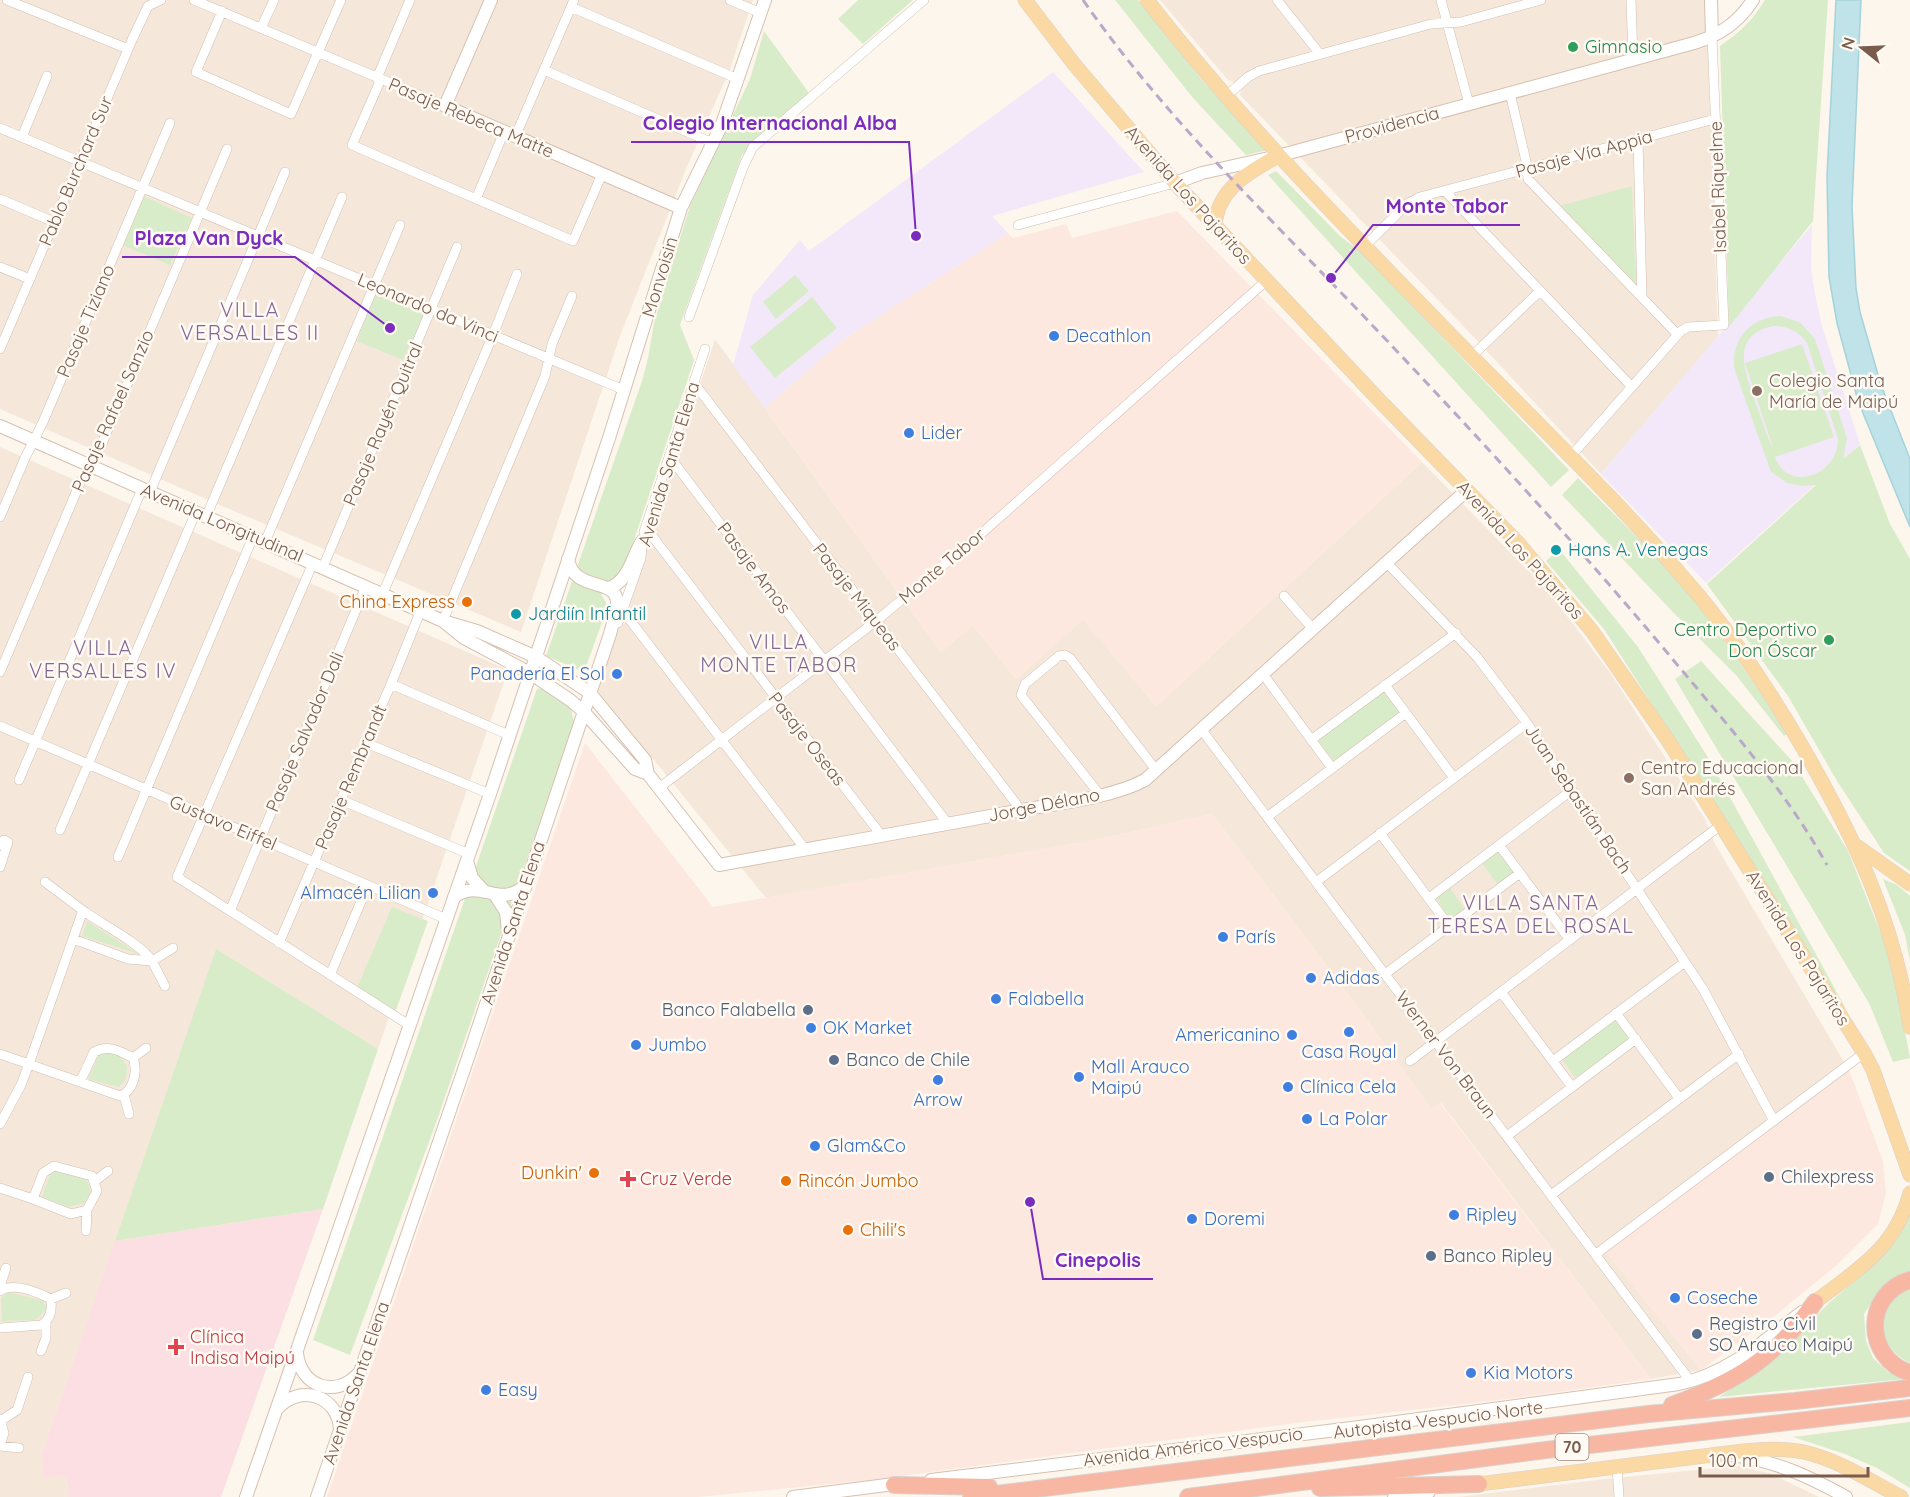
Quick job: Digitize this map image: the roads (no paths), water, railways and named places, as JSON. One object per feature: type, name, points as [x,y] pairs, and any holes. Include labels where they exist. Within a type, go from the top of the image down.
[{"type":"highway","points":[[1910,1280],[1897,1286],[1884,1297],[1877,1311],[1875,1324],[1877,1340],[1882,1353],[1895,1366],[1910,1373]]},
{"type":"highway","points":[[1648,1414],[1712,1390],[1738,1376],[1765,1357],[1784,1339],[1815,1302]]},
{"type":"highway","name":"Autopista Vespucio Norte","points":[[971,1497],[1648,1414],[1910,1388]]},
{"type":"highway","name":"70","points":[[1188,1497],[1557,1448],[1910,1408]]},
{"type":"highway","points":[[1235,1490],[1479,1484]]},
{"type":"highway","points":[[894,1485],[1038,1489]]},
{"type":"main road","points":[[445,106],[491,0]]},
{"type":"main road","name":"Monvoisin","points":[[568,559],[681,208],[713,143],[765,0]]},
{"type":"main road","name":"Avenida Los Pajaritos","points":[[1025,0],[1095,90],[1175,183],[1541,569],[1592,631],[1645,705],[1864,1053],[1873,1070],[1910,1175]]},
{"type":"main road","points":[[1147,0],[1226,97],[1278,156],[1570,457],[1687,581],[1718,619],[1790,725],[1856,846],[1886,922],[1898,966],[1910,1027]]},
{"type":"main road","name":"Isabel Riquelme","points":[[1711,0],[1712,37]]},
{"type":"main road","name":"Providencia","points":[[1175,183],[1214,170],[1278,156],[1712,37],[1734,24],[1753,0]]},
{"type":"main road","name":"Pasaje Rebeca Matte","points":[[445,106],[681,208]]},
{"type":"main road","points":[[1215,226],[1218,206],[1229,189],[1249,173],[1278,156]]},
{"type":"main road","name":"Avenida Longitudinal","points":[[0,426],[443,621],[477,631],[536,657],[590,693],[645,760],[648,774],[719,865]]},
{"type":"main road","name":"Jorge Délano","points":[[719,865],[1100,795],[1136,785],[1145,780],[1467,490]]},
{"type":"main road","points":[[608,588],[622,580],[642,541]]},
{"type":"main road","points":[[568,559],[572,571],[582,580],[608,588],[614,593],[617,602],[610,634]]},
{"type":"main road","points":[[246,1497],[490,794],[568,559]]},
{"type":"main road","points":[[557,592],[569,584],[582,580]]},
{"type":"main road","name":"Avenida Longitudinal","points":[[443,621],[470,642],[530,673],[584,711],[635,769],[648,774]]},
{"type":"main road","name":"Avenida Santa Elena","points":[[317,1497],[610,634]]},
{"type":"main road","points":[[1856,846],[1910,884]]},
{"type":"main road","points":[[468,858],[472,878],[490,893],[506,912],[508,938]]},
{"type":"main road","points":[[454,897],[468,890],[508,896],[526,885]]},
{"type":"main road","name":"Avenida Américo Vespucio","points":[[793,1497],[1352,1428],[1691,1382],[1709,1376],[1739,1359],[1882,1248],[1897,1228],[1906,1209],[1910,1193]]},
{"type":"main road","points":[[296,1352],[301,1369],[306,1376],[321,1386],[346,1384],[360,1372]]},
{"type":"main road","points":[[277,1409],[286,1401],[297,1396],[319,1397],[336,1413],[340,1430]]},
{"type":"main road","points":[[1401,1496],[1479,1484],[1761,1449],[1804,1452],[1835,1463],[1901,1497]]},
{"type":"main road","points":[[1722,1454],[1760,1459],[1785,1467],[1843,1496]]},
{"type":"street","points":[[7,0],[128,49]]},
{"type":"street","points":[[261,28],[274,0]]},
{"type":"street","points":[[222,11],[196,72],[291,114],[341,0]]},
{"type":"street","points":[[410,0],[352,145],[573,240],[602,174]]},
{"type":"street","points":[[730,0],[761,13]]},
{"type":"street","points":[[689,317],[744,165],[753,147],[924,0]]},
{"type":"street","points":[[1277,0],[1320,54]]},
{"type":"street","points":[[1441,0],[1469,104]]},
{"type":"street","points":[[1226,97],[1255,72],[1431,24],[1461,22],[1541,0]]},
{"type":"street","points":[[1631,0],[1633,60]]},
{"type":"street","name":"Pablo Burchard Sur","points":[[0,349],[3,337],[81,162],[128,49],[145,11],[155,1]]},
{"type":"street","name":"Pasaje Rebeca Matte","points":[[198,1],[445,106]]},
{"type":"street","points":[[476,199],[544,70],[573,3],[738,79]]},
{"type":"street","name":"Isabel Riquelme","points":[[1678,335],[1688,327],[1724,326],[1712,37]]},
{"type":"street","points":[[544,70],[713,143]]},
{"type":"street","points":[[22,137],[47,76]]},
{"type":"street","points":[[1510,93],[1526,175],[1531,183],[1678,335],[1570,457]]},
{"type":"street","name":"Pasaje Vía Appia","points":[[1365,246],[1411,202],[1420,197],[1715,119]]},
{"type":"street","name":"Pasaje Tiziano","points":[[0,517],[170,123]]},
{"type":"street","name":"Leonardo da Vinci","points":[[0,128],[624,390]]},
{"type":"street","points":[[1638,139],[1642,298]]},
{"type":"street","name":"Pasaje Rafael Sanzio","points":[[0,672],[80,483],[100,448],[227,149]]},
{"type":"street","points":[[19,780],[285,172]]},
{"type":"street","name":"Providencia","points":[[1018,225],[1175,183]]},
{"type":"street","points":[[1445,191],[1632,387]]},
{"type":"street","points":[[60,830],[342,198]]},
{"type":"street","points":[[0,199],[54,222]]},
{"type":"street","points":[[118,856],[145,789],[375,285],[400,225]]},
{"type":"street","name":"Pasaje Rayén Quitral","points":[[230,911],[177,878],[318,565],[457,247]]},
{"type":"street","points":[[0,267],[30,279]]},
{"type":"street","points":[[382,593],[517,274]]},
{"type":"street","name":"Monte Tabor","points":[[659,788],[876,621],[982,533],[1266,281]]},
{"type":"street","points":[[1472,356],[1540,291]]},
{"type":"street","points":[[443,621],[545,376],[552,345],[572,296]]},
{"type":"street","name":"Avenida Santa Elena","points":[[610,634],[623,611],[640,558],[645,528],[705,349]]},
{"type":"street","name":"Pasaje Miqueas","points":[[694,383],[1021,810]]},
{"type":"street","name":"Pasaje Amos","points":[[669,456],[948,824]]},
{"type":"street","name":"Pasaje Oseas","points":[[645,528],[881,835]]},
{"type":"street","name":"Juan Sebastián Bach","points":[[1387,562],[1456,633],[1527,723],[1685,962],[1739,1054],[1774,1121]]},
{"type":"street","name":"Pasaje Salvador Dali","points":[[230,911],[366,586]]},
{"type":"street","points":[[1284,596],[1313,629]]},
{"type":"street","name":"Pasaje Rembrandt","points":[[279,943],[421,610]]},
{"type":"street","points":[[623,611],[805,849]]},
{"type":"street","points":[[1311,740],[1456,633]]},
{"type":"street","points":[[1100,795],[1022,699],[1021,691],[1025,684],[1059,656],[1065,655],[1070,658],[1156,770]]},
{"type":"street","points":[[1263,674],[1332,768]]},
{"type":"street","points":[[391,684],[509,735]]},
{"type":"street","points":[[1386,685],[1454,778]]},
{"type":"street","points":[[1267,817],[1406,713]]},
{"type":"street","points":[[1316,882],[1527,723]]},
{"type":"street","name":"Gustavo Eiffel","points":[[0,726],[446,919]]},
{"type":"street","name":"Werner Von Braun","points":[[1201,729],[1691,1382]]},
{"type":"street","points":[[366,742],[490,794]]},
{"type":"street","points":[[1429,898],[1572,790]]},
{"type":"street","points":[[341,800],[468,858]]},
{"type":"street","points":[[1410,1060],[1721,825]]},
{"type":"street","points":[[1380,833],[1449,926]]},
{"type":"street","points":[[0,845],[3,840],[8,842],[0,867]]},
{"type":"street","points":[[1499,845],[1570,940]]},
{"type":"street","points":[[1385,974],[1520,873]]},
{"type":"street","points":[[45,882],[83,913],[147,954],[165,986]]},
{"type":"street","points":[[330,975],[368,885]]},
{"type":"street","points":[[230,911],[409,1025]]},
{"type":"street","points":[[0,1124],[21,1085],[83,913]]},
{"type":"street","points":[[73,939],[128,959],[152,961],[173,948]]},
{"type":"street","points":[[1553,1061],[1685,962]]},
{"type":"street","points":[[1502,992],[1572,1087]]},
{"type":"street","points":[[1616,1013],[1679,1098]]},
{"type":"street","points":[[1507,1136],[1636,1039]]},
{"type":"street","points":[[80,1082],[94,1052],[98,1049],[109,1047],[133,1058],[136,1066],[135,1077],[124,1095],[129,1114]]},
{"type":"street","points":[[133,1058],[146,1048]]},
{"type":"street","points":[[1596,1254],[1864,1053]]},
{"type":"street","points":[[0,1054],[114,1095],[124,1095]]},
{"type":"street","points":[[1551,1195],[1739,1054]]},
{"type":"street","points":[[33,1199],[43,1173],[54,1166],[90,1175],[95,1181],[95,1197],[87,1210],[86,1231]]},
{"type":"street","points":[[95,1181],[108,1171]]},
{"type":"street","points":[[0,1188],[71,1214],[87,1210]]},
{"type":"street","points":[[0,1286],[6,1268]]},
{"type":"street","points":[[0,1292],[8,1287],[31,1291],[51,1299],[66,1293]]},
{"type":"street","points":[[41,1350],[46,1338],[46,1322],[51,1312],[51,1299]]},
{"type":"street","points":[[0,1328],[42,1325],[46,1322]]},
{"type":"street","points":[[19,1448],[0,1445],[4,1433],[1,1419],[17,1410],[28,1377]]},
{"type":"street","points":[[1617,1467],[1619,1497]]},
{"type":"water","points":[[1836,0],[1861,0],[1852,206],[1856,288],[1860,312],[1881,385],[1910,459],[1910,527],[1858,401],[1837,323],[1829,277],[1827,176]]},
{"type":"railway","points":[[1083,0],[1145,81],[1212,158],[1472,432],[1627,606],[1771,780],[1827,865]]},
{"type":"place","name":"Gimnasio","points":[[1573,47]]},
{"type":"place","name":"Colegio Internacional Alba","points":[[916,236]]},
{"type":"place","name":"Monte Tabor","points":[[1331,278]]},
{"type":"place","name":"Plaza Van Dyck","points":[[390,328]]},
{"type":"place","name":"Decathlon","points":[[1054,336]]},
{"type":"place","name":"Colegio Santa María de Maipú","points":[[1757,391]]},
{"type":"place","name":"Lider","points":[[909,433]]},
{"type":"place","name":"Hans A. Venegas","points":[[1556,550]]},
{"type":"place","name":"China Express","points":[[467,602]]},
{"type":"place","name":"Jardiín Infantil","points":[[516,614]]},
{"type":"place","name":"Centro Deportivo Don Óscar","points":[[1829,640]]},
{"type":"place","name":"Panadería El Sol","points":[[617,674]]},
{"type":"place","name":"Centro Educacional San Andrés","points":[[1629,778]]},
{"type":"place","name":"Almacén Lilian","points":[[433,893]]},
{"type":"place","name":"París","points":[[1223,937]]},
{"type":"place","name":"Adidas","points":[[1311,978]]},
{"type":"place","name":"Falabella","points":[[996,999]]},
{"type":"place","name":"Banco Falabella","points":[[808,1010]]},
{"type":"place","name":"OK Market","points":[[811,1028]]},
{"type":"place","name":"Casa Royal","points":[[1349,1032]]},
{"type":"place","name":"Americanino","points":[[1292,1035]]},
{"type":"place","name":"Jumbo","points":[[636,1045]]},
{"type":"place","name":"Banco de Chile","points":[[834,1060]]},
{"type":"place","name":"Mall Arauco Maipú","points":[[1079,1077]]},
{"type":"place","name":"Arrow","points":[[938,1080]]},
{"type":"place","name":"Clínica Cela","points":[[1288,1087]]},
{"type":"place","name":"La Polar","points":[[1307,1119]]},
{"type":"place","name":"Glam&Co","points":[[815,1146]]},
{"type":"place","name":"Dunkin'","points":[[594,1173]]},
{"type":"place","name":"Chilexpress","points":[[1769,1177]]},
{"type":"place","name":"Cruz Verde","points":[[628,1179]]},
{"type":"place","name":"Rincón Jumbo","points":[[786,1181]]},
{"type":"place","name":"Cinepolis","points":[[1030,1202]]},
{"type":"place","name":"Ripley","points":[[1454,1215]]},
{"type":"place","name":"Doremi","points":[[1192,1219]]},
{"type":"place","name":"Chili's","points":[[848,1230]]},
{"type":"place","name":"Banco Ripley","points":[[1431,1256]]},
{"type":"place","name":"Coseche","points":[[1675,1298]]},
{"type":"place","name":"Registro Civil SO Arauco Maipú","points":[[1697,1334]]},
{"type":"place","name":"Clínica Indisa Maipú","points":[[176,1347]]},
{"type":"place","name":"Kia Motors","points":[[1471,1373]]},
{"type":"place","name":"Easy","points":[[486,1390]]},
{"type":"district","name":"VILLA VERSALLES II","points":[[250,322]]},
{"type":"district","name":"VILLA MONTE TABOR","points":[[779,654]]},
{"type":"district","name":"VILLA VERSALLES IV","points":[[103,660]]},
{"type":"district","name":"VILLA SANTA TERESA DEL ROSAL","points":[[1531,914]]}]
